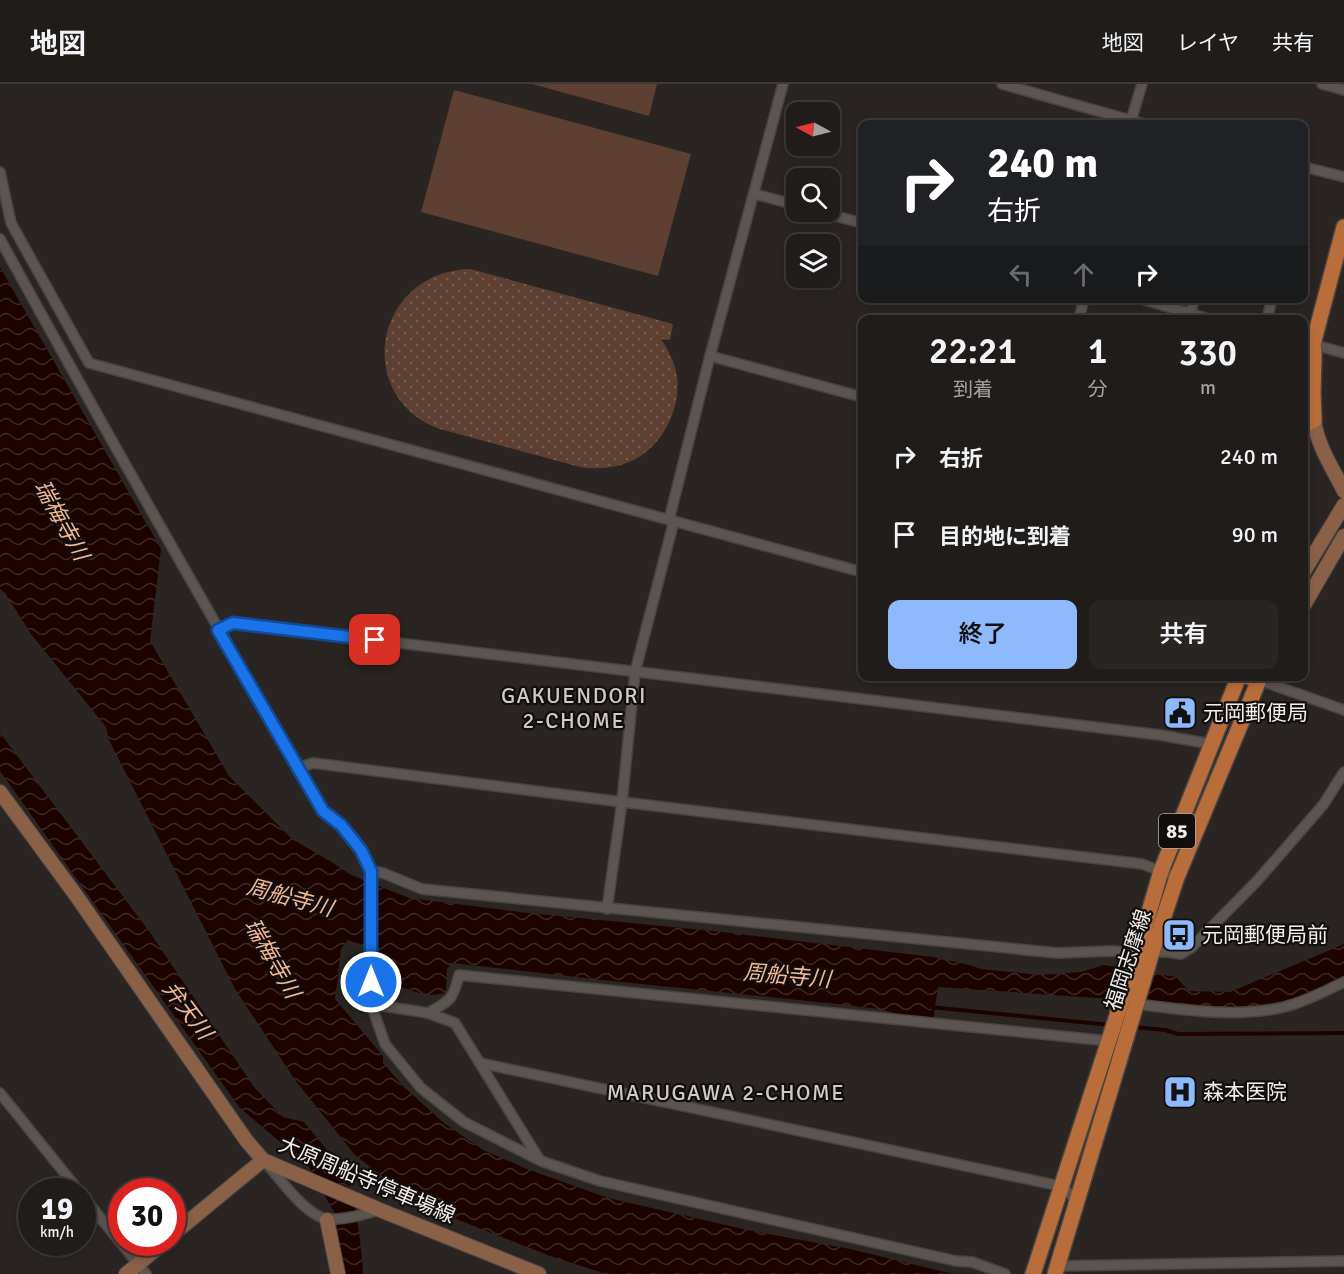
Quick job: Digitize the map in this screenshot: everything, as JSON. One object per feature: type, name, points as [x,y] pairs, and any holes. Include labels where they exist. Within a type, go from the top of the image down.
[{"type":"main road","points":[[1344,227],[1308,343],[1314,354],[1313,393],[1309,422],[1315,426],[1325,453],[1344,491]]},
{"type":"main road","points":[[1308,564],[1344,505]]},
{"type":"main road","points":[[1308,598],[1344,536]]},
{"type":"main road","name":"福岡志摩線","points":[[1057,1270],[1136,1004],[1142,955],[1161,871],[1237,681]]},
{"type":"main road","name":"福岡志摩線","points":[[1142,955],[1178,877],[1254,681]]},
{"type":"main road","name":"大原周船寺停車場線","points":[[0,792],[75,894],[246,1140],[263,1160],[538,1274]]},
{"type":"main road","name":"85","points":[[1109,1041],[1142,955]]},
{"type":"main road","name":"福岡志摩線","points":[[1033,1274],[1109,1041]]},
{"type":"main road","points":[[186,1224],[263,1160]]},
{"type":"main road","points":[[327,1220],[338,1274]]},
{"type":"main road","points":[[126,1274],[142,1269],[153,1256]]},
{"type":"street","points":[[607,909],[622,802],[635,672],[710,356],[783,84]]},
{"type":"street","points":[[1002,84],[1121,120]]},
{"type":"street","points":[[1132,120],[1142,84]]},
{"type":"street","points":[[1322,84],[1344,90]]},
{"type":"street","points":[[1308,167],[1344,177]]},
{"type":"street","points":[[0,172],[10,223],[89,363],[858,571]]},
{"type":"street","points":[[755,194],[786,202]]},
{"type":"street","points":[[840,217],[858,222]]},
{"type":"street","points":[[0,239],[218,630],[323,811],[341,825],[361,850],[371,871],[371,1004],[385,1044],[421,1088],[464,1122],[541,1161],[600,1181],[956,1261],[972,1262],[1005,1274]]},
{"type":"street","points":[[1152,303],[1186,315]]},
{"type":"street","points":[[1308,343],[1344,352]]},
{"type":"street","points":[[710,356],[858,396]]},
{"type":"street","points":[[218,630],[233,623],[1160,735],[1211,744]]},
{"type":"street","points":[[1263,681],[1344,710]]},
{"type":"street","points":[[298,768],[313,763],[1142,864],[1178,877]]},
{"type":"street","points":[[371,871],[383,873],[422,889],[607,909],[1057,953],[1112,951],[1142,955],[1168,952],[1181,954],[1191,948],[1257,881],[1323,806],[1344,772]]},
{"type":"street","points":[[428,1013],[451,999],[457,987],[459,975],[1109,1041]]},
{"type":"street","points":[[1136,1004],[1225,1012],[1264,1010],[1285,1007],[1344,982]]},
{"type":"street","points":[[371,1004],[428,1013],[455,1023],[541,1161]]},
{"type":"street","points":[[480,1063],[1060,1186],[1078,1200]]},
{"type":"street","points":[[0,1093],[69,1178]]},
{"type":"street","points":[[263,1160],[308,1210],[327,1220],[380,1210]]},
{"type":"street","points":[[96,1212],[142,1269]]},
{"type":"street","points":[[1057,1270],[1344,1261]]},
{"type":"shaded area","points":[[532,84],[657,84],[649,116]]},
{"type":"shaded area","points":[[454,90],[691,154],[658,276],[421,212]]},
{"type":"shaded area","points":[[470,269],[673,324],[670,340],[661,339],[671,357],[678,388],[669,423],[656,442],[639,457],[625,464],[603,468],[580,467],[440,429],[412,413],[394,391],[386,365],[386,338],[395,313],[412,291],[438,275]]},
{"type":"water","points":[[0,267],[161,549],[150,641],[229,776],[292,839],[351,875],[409,898],[933,957],[981,969],[1040,975],[1081,972],[1104,965],[1176,977],[1189,991],[1230,992],[1344,944],[1344,976],[1280,1004],[1242,1008],[938,987],[933,1021],[879,1009],[452,963],[447,969],[444,993],[426,994],[406,989],[395,983],[394,970],[387,956],[368,946],[348,940],[341,949],[335,999],[383,1056],[383,1063],[404,1087],[444,1123],[483,1150],[527,1169],[608,1198],[752,1231],[850,1249],[953,1274],[606,1274],[550,1256],[418,1204],[355,1155],[295,1080],[235,989],[109,740],[106,727],[31,634],[5,593],[0,589]]},
{"type":"water","name":"弁天川","points":[[0,733],[151,934],[254,1087],[283,1117],[304,1122],[327,1150],[326,1159],[347,1179],[356,1210],[363,1274],[344,1274],[334,1212],[309,1167],[239,1107],[0,771]]},
{"type":"waterway","points":[[930,1007],[1110,1025]]},
{"type":"waterway","points":[[1133,1027],[1165,1030],[1178,1034],[1344,1033]]},
{"type":"place","name":"元岡郵便局","points":[[1180,713]]},
{"type":"place","name":"元岡郵便局前","points":[[1179,935]]},
{"type":"place","name":"森本医院","points":[[1180,1092]]},
{"type":"district","name":"GAKUENDORI 2-CHOME","points":[[574,708]]},
{"type":"district","name":"MARUGAWA 2-CHOME","points":[[726,1092]]},
{"type":"route","points":[[371,982],[371,871],[361,850],[341,825],[323,811],[218,630],[233,623],[375,640]]},
{"type":"water label","name":"瑞梅寺川","points":[[62,520]]},
{"type":"water label","name":"周船寺川","points":[[290,897]]},
{"type":"water label","name":"瑞梅寺川","points":[[273,958]]},
{"type":"water label","name":"周船寺川","points":[[787,975]]}]
